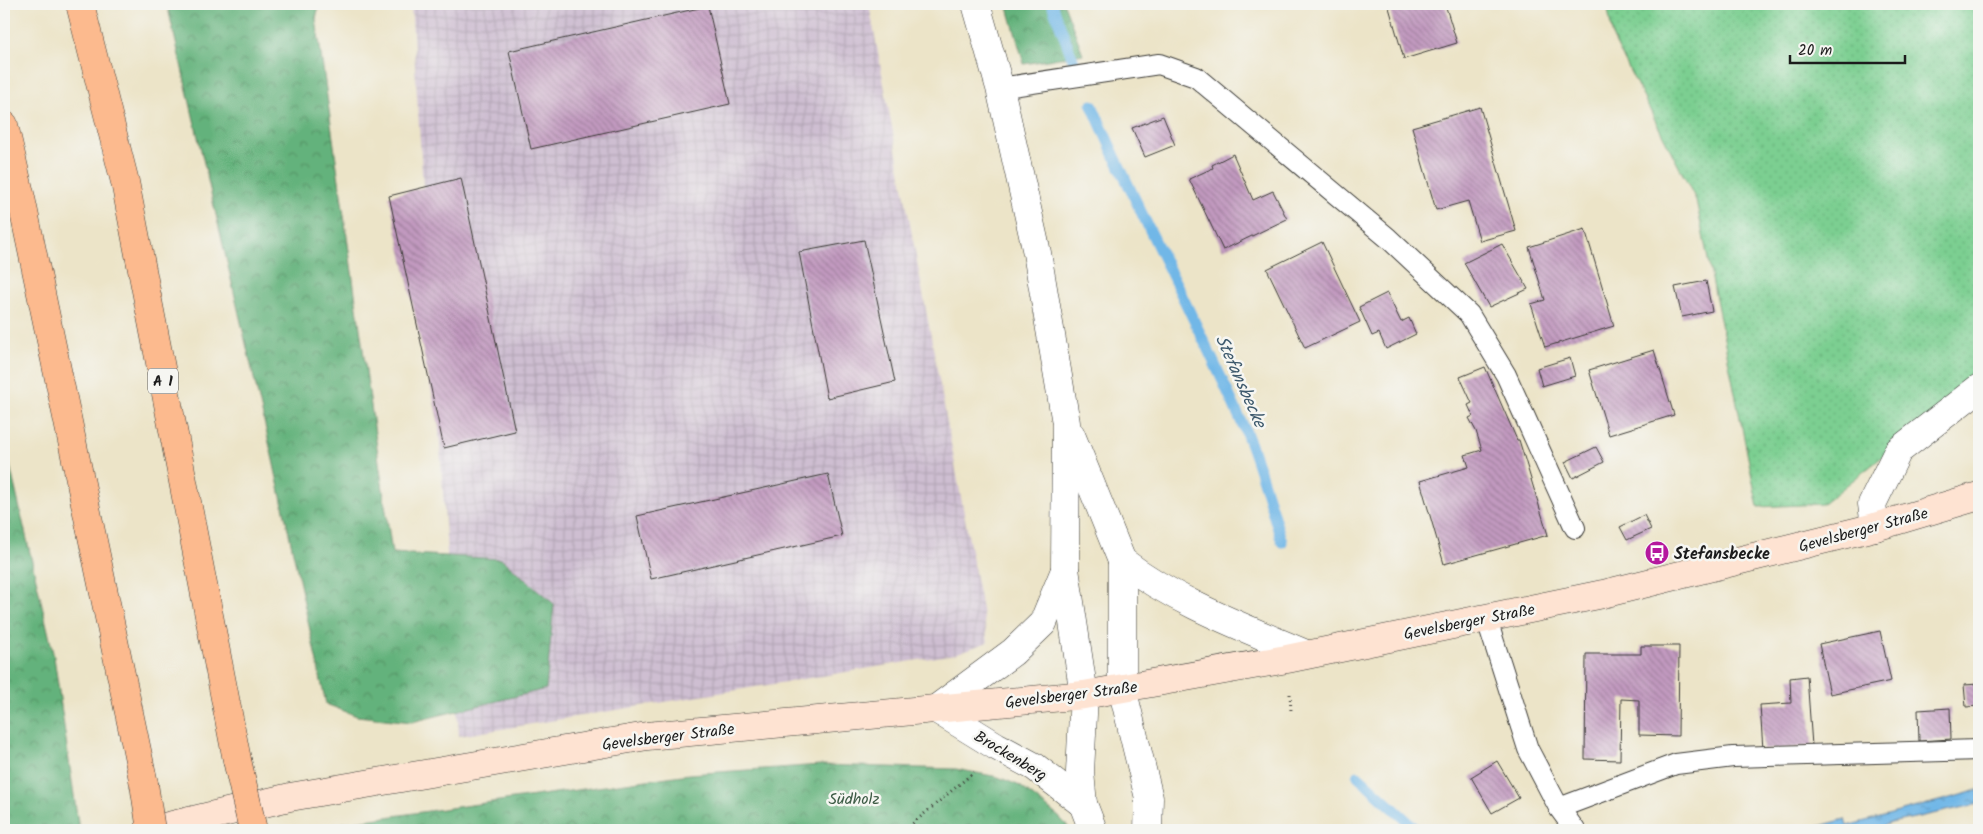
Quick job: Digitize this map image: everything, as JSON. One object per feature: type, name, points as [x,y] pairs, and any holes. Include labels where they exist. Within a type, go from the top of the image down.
[{"type":"highway","name":"A 1","points":[[80,4],[125,182],[252,830]]},
{"type":"highway","points":[[4,125],[144,784],[151,830]]},
{"type":"main road","name":"Gevelsberger Straße","points":[[151,830],[290,797],[647,736],[1084,695],[1306,654],[1603,594],[1875,527],[1979,496]]},
{"type":"street","points":[[976,4],[1000,88],[1037,252],[1066,423],[1065,569],[1084,695],[1080,772],[1083,804],[1093,830]]},
{"type":"street","points":[[1875,527],[1872,504],[1898,451],[1979,388]]},
{"type":"street","points":[[1066,423],[1122,561],[1122,688],[1148,798],[1148,830]]},
{"type":"street","points":[[1122,561],[1143,577],[1192,604],[1306,654]]},
{"type":"street","points":[[936,709],[1013,652],[1043,623],[1065,569]]},
{"type":"street","name":"Brockenberg","points":[[936,709],[996,746],[1035,767],[1083,804]]},
{"type":"lane","points":[[1000,88],[1159,64],[1196,77],[1388,238],[1469,314],[1506,375],[1575,528]]},
{"type":"lane","points":[[1486,617],[1528,749],[1559,808],[1575,830]]},
{"type":"lane","points":[[1559,808],[1676,764],[1733,757],[1979,750]]},
{"type":"path","points":[[905,830],[970,776],[996,746]]},
{"type":"shaded area","points":[[411,4],[869,4],[988,642],[955,654],[459,736]]},
{"type":"green space","points":[[167,4],[319,4],[316,19],[392,553],[502,559],[554,604],[546,689],[412,722],[357,716],[326,704],[273,460]]},
{"type":"green space","points":[[1007,4],[1064,4],[1083,54],[1024,64]]},
{"type":"green space","points":[[1607,4],[1979,4],[1979,380],[1823,504],[1758,507],[1696,200],[1613,38]]},
{"type":"green space","points":[[4,440],[54,657],[79,830],[4,830]]},
{"type":"green space","name":"Südholz","points":[[821,765],[956,769],[998,777],[1020,786],[1059,817],[1071,830],[319,830],[323,826],[689,774]]},
{"type":"water","points":[[1979,789],[1979,804],[1891,823],[1872,830],[1817,830],[1816,827],[1845,819],[1847,826]]},
{"type":"building","points":[[1388,4],[1445,4],[1457,43],[1404,59]]},
{"type":"building","points":[[708,6],[730,104],[531,149],[509,51]]},
{"type":"building","points":[[1480,107],[1516,231],[1480,241],[1468,201],[1436,210],[1412,127]]},
{"type":"building","points":[[1163,116],[1175,145],[1145,157],[1132,128]]},
{"type":"building","points":[[1233,154],[1253,200],[1273,191],[1287,219],[1223,250],[1189,179],[1213,168],[1212,165]]},
{"type":"building","points":[[461,178],[515,431],[444,448],[389,196]]},
{"type":"building","points":[[1585,229],[1614,326],[1545,347],[1531,304],[1545,300],[1529,247]]},
{"type":"building","points":[[864,240],[895,382],[827,398],[799,252]]},
{"type":"building","points":[[1322,242],[1360,322],[1305,348],[1267,269]]},
{"type":"building","points":[[1502,244],[1528,289],[1489,307],[1464,263]]},
{"type":"building","points":[[1706,281],[1712,311],[1682,317],[1675,287]]},
{"type":"building","points":[[1387,293],[1401,322],[1409,318],[1416,334],[1386,349],[1379,333],[1372,336],[1359,307]]},
{"type":"building","points":[[1654,350],[1674,415],[1609,435],[1589,370]]},
{"type":"building","points":[[1570,358],[1575,376],[1542,386],[1537,368]]},
{"type":"building","points":[[1485,367],[1517,440],[1519,440],[1548,535],[1444,564],[1420,481],[1469,467],[1465,455],[1482,450],[1476,431],[1469,418],[1473,416],[1468,405],[1472,403],[1460,377]]},
{"type":"building","points":[[1596,447],[1604,462],[1573,478],[1565,462]]},
{"type":"building","points":[[828,474],[842,536],[651,579],[637,516]]},
{"type":"building","points":[[1644,515],[1651,529],[1627,540],[1620,527]]},
{"type":"building","points":[[1880,631],[1891,681],[1830,694],[1819,644]]},
{"type":"building","points":[[1641,646],[1679,646],[1678,736],[1639,735],[1639,700],[1621,699],[1620,760],[1585,759],[1586,654],[1641,654]]},
{"type":"building","points":[[1807,676],[1812,746],[1763,750],[1760,705],[1791,703],[1790,678]]},
{"type":"building","points":[[1979,684],[1979,706],[1966,707],[1964,685]]},
{"type":"building","points":[[1950,708],[1951,739],[1919,741],[1918,710]]},
{"type":"building","points":[[1497,761],[1519,798],[1492,813],[1471,777]]},
{"type":"waterway","name":"Stefansbecke","points":[[1052,4],[1075,65]]},
{"type":"waterway","name":"Stefansbecke","points":[[1092,105],[1245,430],[1282,542]]},
{"type":"waterway","name":"Stefansbecke","points":[[1358,776],[1417,830]]},
{"type":"place","name":"Stefansbecke","points":[[1657,553]]}]
